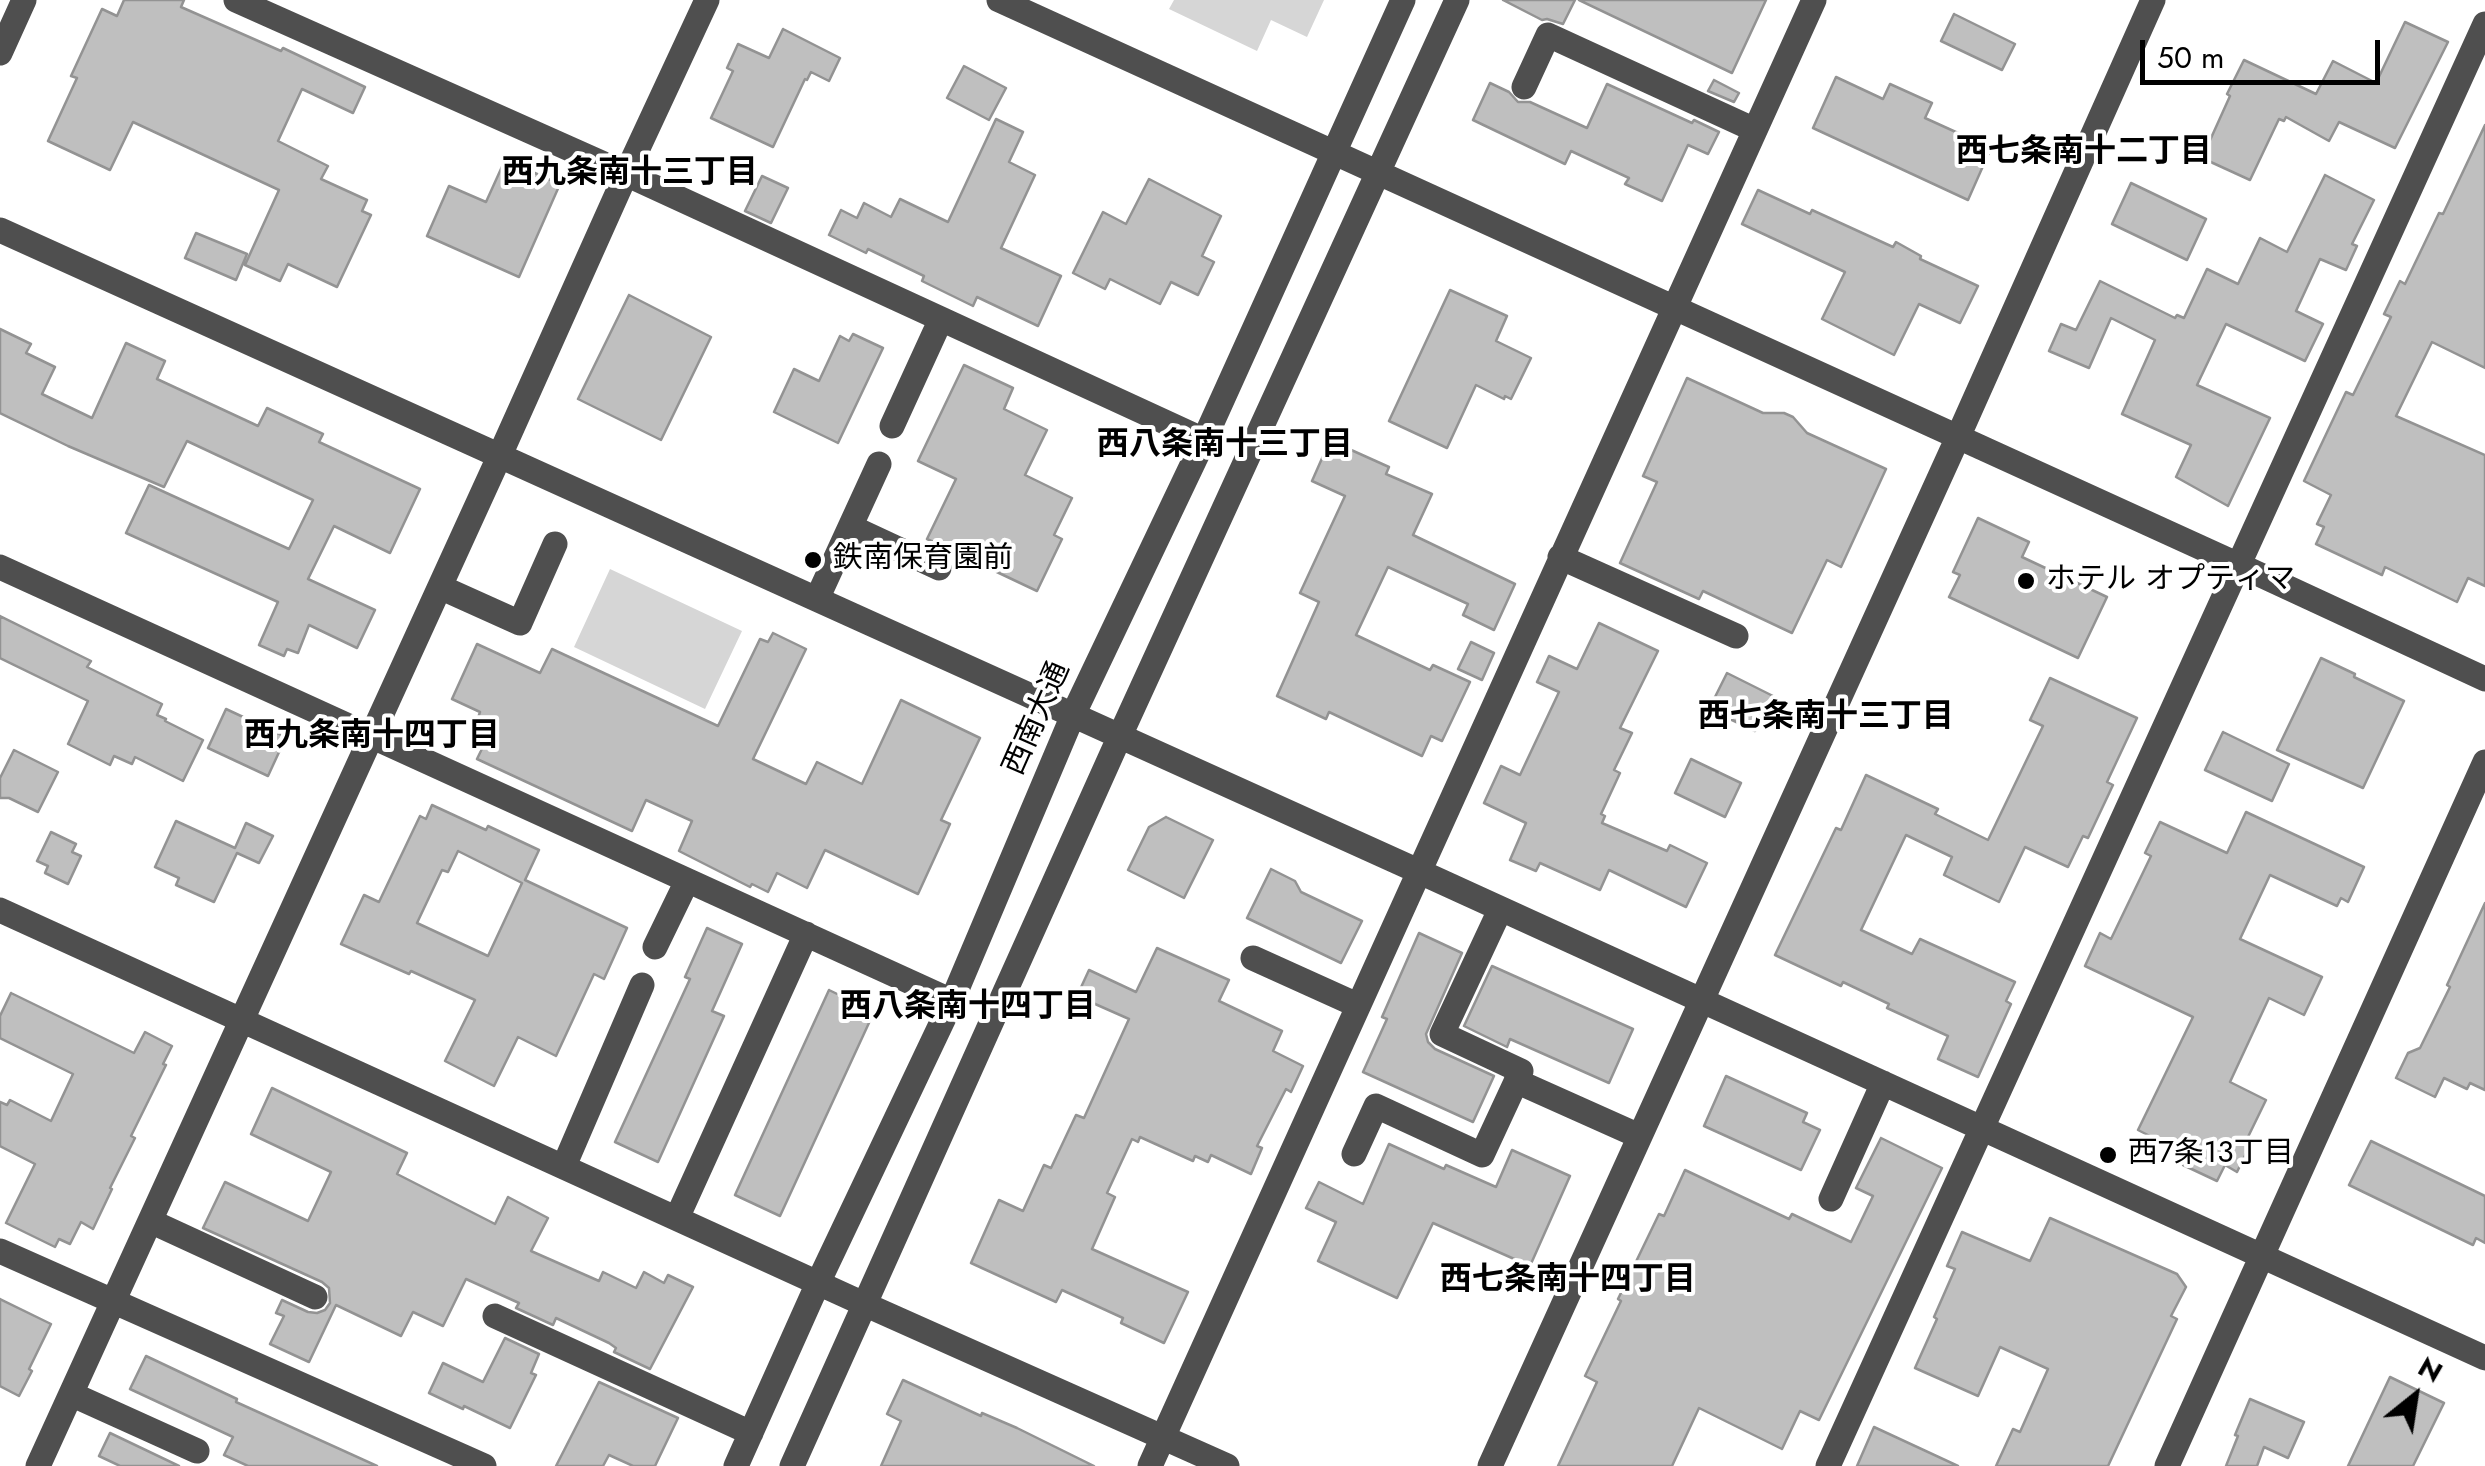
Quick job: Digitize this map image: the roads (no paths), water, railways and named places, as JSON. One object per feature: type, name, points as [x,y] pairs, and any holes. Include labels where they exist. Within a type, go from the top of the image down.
[{"type":"street","points":[[0,53],[24,0]]},
{"type":"street","points":[[236,0],[1204,440]]},
{"type":"street","points":[[38,1466],[708,0]]},
{"type":"street","points":[[999,0],[2485,679]]},
{"type":"street","name":"西南大通","points":[[736,1466],[952,1001],[1073,715],[1204,440],[1403,0]]},
{"type":"street","points":[[792,1466],[1457,0]]},
{"type":"street","points":[[1150,1466],[1814,0]]},
{"type":"street","points":[[1490,1466],[2153,0]]},
{"type":"street","points":[[1828,1466],[2485,24]]},
{"type":"street","points":[[1524,87],[1548,35],[1755,130]]},
{"type":"street","points":[[0,230],[2485,1358]]},
{"type":"street","points":[[892,426],[940,319]]},
{"type":"street","points":[[818,599],[880,464]]},
{"type":"street","points":[[852,527],[939,568]]},
{"type":"street","points":[[440,587],[520,623],[555,544]]},
{"type":"street","points":[[1560,557],[1736,636]]},
{"type":"street","points":[[0,567],[952,1001]]},
{"type":"street","points":[[2167,1466],[2485,762]]},
{"type":"street","points":[[656,947],[688,881]]},
{"type":"street","points":[[0,910],[1227,1466]]},
{"type":"street","points":[[1354,1154],[1376,1106],[1482,1155],[1521,1071],[1442,1034],[1500,910]]},
{"type":"street","points":[[677,1218],[806,934]]},
{"type":"street","points":[[1253,958],[1358,1005]]},
{"type":"street","points":[[564,1166],[642,985]]},
{"type":"street","points":[[1516,1081],[1640,1136]]},
{"type":"street","points":[[1831,1198],[1883,1083]]},
{"type":"street","points":[[150,1221],[315,1297]]},
{"type":"street","points":[[0,1251],[484,1466]]},
{"type":"street","points":[[495,1316],[750,1433]]},
{"type":"street","points":[[71,1394],[197,1451]]},
{"type":"place","name":"鉄南保育園前","points":[[813,560]]},
{"type":"place","name":"ホテル オプティマ","points":[[2026,581]]},
{"type":"place","name":"西7条13丁目","points":[[2108,1155]]},
{"type":"district","name":"西七条南十二丁目","points":[[2084,153]]},
{"type":"district","name":"西九条南十三丁目","points":[[630,174]]},
{"type":"district","name":"西八条南十三丁目","points":[[1225,446]]},
{"type":"district","name":"西七条南十三丁目","points":[[1826,718]]},
{"type":"district","name":"西九条南十四丁目","points":[[372,737]]},
{"type":"district","name":"西八条南十四丁目","points":[[968,1008]]},
{"type":"district","name":"西七条南十四丁目","points":[[1568,1281]]}]
